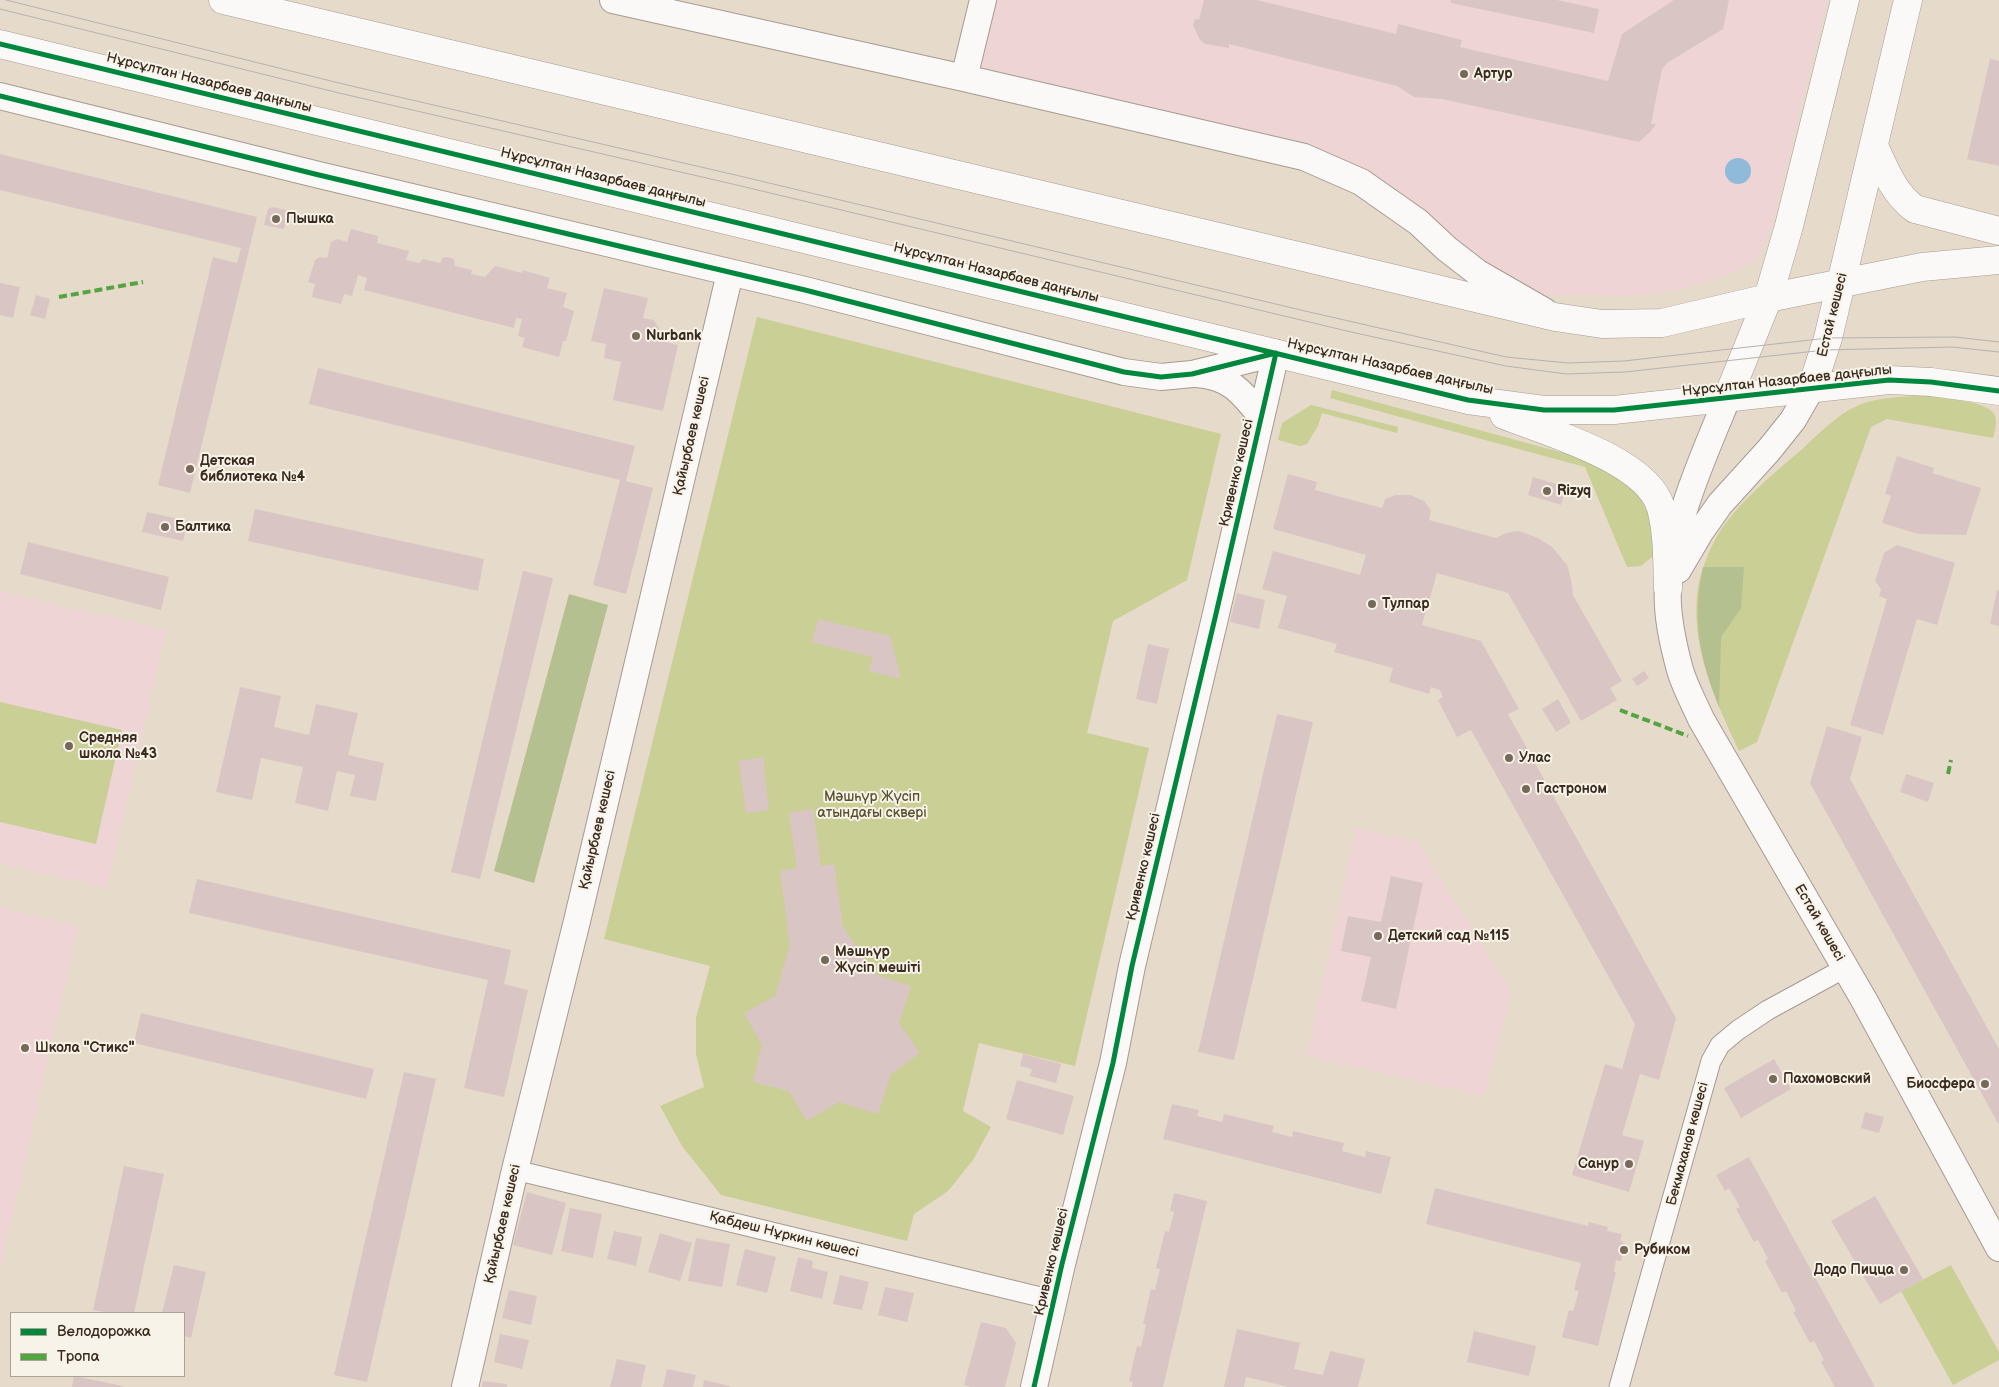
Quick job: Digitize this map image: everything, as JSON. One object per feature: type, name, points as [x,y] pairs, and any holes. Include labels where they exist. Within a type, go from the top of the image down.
[{"type":"main road","points":[[223,0],[1555,318],[1602,324],[1662,323],[1768,298],[1922,267],[1999,260]]},
{"type":"main road","name":"Естай көшесі","points":[[1727,398],[1768,298],[1789,226],[1845,0]]},
{"type":"main road","name":"Естай көшесі","points":[[1812,387],[1824,350],[1841,283],[1908,0]]},
{"type":"main road","name":"Нұрсұлтан Назарбаев даңғылы","points":[[0,44],[1468,400],[1544,410],[1614,410],[1889,380],[1931,382],[1999,391]]},
{"type":"main road","points":[[1874,146],[1896,192],[1915,209],[1946,219],[1999,231]]},
{"type":"main road","points":[[1468,400],[1612,458],[1634,473],[1650,488],[1660,507],[1667,548],[1668,588]]},
{"type":"street","points":[[613,0],[964,78],[1304,157],[1333,168],[1361,182],[1390,201],[1478,273],[1555,318]]},
{"type":"street","points":[[964,78],[982,0]]},
{"type":"street","points":[[0,96],[329,178],[730,273],[1124,372],[1161,377],[1192,374],[1276,352]]},
{"type":"street","name":"Қайырбаев көшесі","points":[[465,1387],[515,1170],[579,912],[730,273]]},
{"type":"street","name":"Кривенко көшесі","points":[[1034,1387],[1053,1300],[1113,1063],[1132,966],[1216,618],[1276,352]]},
{"type":"street","points":[[1192,374],[1220,378],[1235,387],[1261,416]]},
{"type":"street","name":"Естай көшесі","points":[[1668,588],[1701,531],[1720,504],[1794,420],[1812,387]]},
{"type":"street","name":"Естай көшесі","points":[[1727,398],[1688,497],[1676,544],[1668,588],[1671,626],[1680,672],[1701,719],[1845,968],[1999,1248]]},
{"type":"street","name":"Бекмаханов көшесі","points":[[1619,1387],[1711,1062],[1720,1045],[1738,1030],[1768,1010],[1845,968]]},
{"type":"street","name":"Қабдеш Нұркин көшесі","points":[[515,1170],[1053,1300]]},
{"type":"shaded area","points":[[991,0],[1827,0],[1773,224],[1762,251],[1753,261],[1742,268],[1713,280],[1684,289],[1633,296],[1539,294],[1518,289],[1368,176],[983,75],[978,65]]},
{"type":"shaded area","name":"Средняя школа №43","points":[[0,592],[166,630],[107,888],[0,863]]},
{"type":"shaded area","points":[[1356,829],[1417,841],[1511,992],[1484,1096],[1307,1056]]},
{"type":"shaded area","name":"Школа \"Стикс\"","points":[[0,908],[78,926],[0,1269]]},
{"type":"green space","name":"Мәшһүр Жүсіп атындағы сквері","points":[[757,317],[1221,434],[1187,580],[1113,621],[1087,733],[1149,748],[1075,1066],[979,1043],[963,1111],[991,1127],[973,1160],[948,1191],[914,1214],[907,1241],[721,1195],[682,1146],[660,1106],[704,1087],[696,1054],[696,1018],[710,966],[604,939]]},
{"type":"green space","points":[[1332,390],[1604,464],[1648,500],[1657,547],[1653,556],[1641,566],[1627,567],[1585,467],[1330,398]]},
{"type":"green space","points":[[1939,396],[1978,404],[1991,410],[1996,420],[1993,438],[1887,419],[1871,427],[1757,742],[1739,751],[1714,694],[1698,636],[1696,616],[1698,588],[1704,565],[1716,538],[1733,514],[1755,491],[1825,428],[1846,412],[1864,403],[1876,400]]},
{"type":"green space","points":[[1311,405],[1398,427],[1397,433],[1322,413],[1318,426],[1307,444],[1300,446],[1278,440],[1282,423]]},
{"type":"green space","points":[[1703,567],[1744,567],[1741,608],[1721,637],[1719,707],[1702,655],[1699,638],[1698,604]]},
{"type":"green space","points":[[569,594],[608,605],[534,883],[494,871]]},
{"type":"green space","points":[[0,702],[122,730],[96,844],[0,822]]},
{"type":"green space","points":[[1951,1265],[1999,1352],[1999,1360],[1953,1385],[1901,1291]]},
{"type":"water","points":[[1738,158],[1747,162],[1751,171],[1747,180],[1738,184],[1729,180],[1725,171],[1729,162]]},
{"type":"building","name":"Артур","points":[[1204,0],[1257,0],[1396,34],[1398,24],[1462,40],[1460,47],[1608,81],[1622,34],[1674,0],[1729,0],[1723,29],[1667,63],[1662,69],[1651,124],[1656,124],[1639,142],[1442,99],[1414,97],[1397,86],[1229,44],[1229,48],[1205,44],[1200,40],[1193,25],[1195,19],[1199,20]]},
{"type":"building","points":[[1451,0],[1557,0],[1599,9],[1594,33],[1451,3]]},
{"type":"building","points":[[1990,59],[1999,61],[1999,166],[1967,159]]},
{"type":"building","points":[[0,154],[257,217],[190,493],[158,485],[213,257],[237,263],[241,248],[0,190]]},
{"type":"building","name":"Пышка","points":[[272,207],[286,210],[284,229],[264,225],[268,209]]},
{"type":"building","points":[[351,229],[378,236],[377,243],[409,251],[406,260],[419,263],[423,259],[440,263],[446,257],[454,259],[455,266],[472,270],[471,274],[485,277],[495,266],[522,273],[523,270],[550,278],[547,288],[567,293],[563,307],[574,311],[566,341],[563,341],[559,357],[522,347],[525,338],[518,336],[522,319],[516,318],[514,328],[364,290],[367,278],[358,275],[352,296],[344,294],[341,304],[312,297],[315,284],[308,282],[315,260],[320,257],[327,258],[331,242],[337,239],[347,242]]},
{"type":"building","points":[[0,283],[20,287],[13,318],[0,315]]},
{"type":"building","points":[[604,288],[648,298],[643,318],[654,320],[660,330],[658,340],[678,345],[663,411],[613,400],[621,362],[604,358],[606,344],[591,341]]},
{"type":"building","points":[[36,295],[50,299],[45,319],[30,315]]},
{"type":"building","points":[[318,368],[635,446],[626,481],[653,488],[626,594],[593,585],[620,480],[309,404]]},
{"type":"building","points":[[1897,456],[1934,468],[1932,473],[1981,488],[1966,535],[1918,534],[1882,523],[1891,496],[1885,494]]},
{"type":"building","points":[[1288,474],[1317,482],[1315,490],[1382,508],[1385,499],[1396,495],[1410,495],[1424,501],[1431,510],[1429,520],[1496,538],[1506,533],[1519,531],[1538,538],[1552,547],[1567,565],[1573,595],[1622,681],[1610,688],[1617,700],[1581,721],[1508,593],[1437,573],[1422,625],[1481,641],[1519,709],[1508,714],[1676,1018],[1659,1080],[1640,1074],[1622,1135],[1644,1141],[1629,1192],[1572,1175],[1605,1064],[1622,1069],[1635,1024],[1471,730],[1457,737],[1438,700],[1443,697],[1440,690],[1431,687],[1429,694],[1389,682],[1393,668],[1334,652],[1337,644],[1278,628],[1287,596],[1262,589],[1273,551],[1360,575],[1366,555],[1273,529]]},
{"type":"building","name":"Rizyq","points":[[1533,477],[1566,487],[1561,505],[1528,495]]},
{"type":"building","points":[[255,509],[484,559],[478,591],[248,541]]},
{"type":"building","name":"Балтика","points":[[147,512],[188,521],[183,541],[142,532]]},
{"type":"building","points":[[28,542],[169,577],[161,610],[20,574]]},
{"type":"building","points":[[1897,545],[1955,563],[1937,625],[1917,619],[1883,735],[1850,725],[1887,599],[1879,596],[1881,589],[1875,581],[1884,553]]},
{"type":"building","points":[[523,571],[553,578],[480,879],[451,872]]},
{"type":"building","points":[[1997,590],[1999,590],[1999,626],[1990,624]]},
{"type":"building","points":[[1237,593],[1265,600],[1259,629],[1230,622]]},
{"type":"building","points":[[818,619],[890,636],[901,679],[869,671],[873,657],[812,642]]},
{"type":"building","points":[[1148,644],[1169,649],[1157,704],[1136,699]]},
{"type":"building","points":[[1644,671],[1649,678],[1637,686],[1632,679]]},
{"type":"building","points":[[240,687],[281,696],[274,727],[309,735],[316,704],[358,713],[348,755],[384,763],[376,801],[350,796],[355,775],[337,771],[328,811],[295,803],[303,767],[261,758],[252,800],[216,792]]},
{"type":"building","points":[[1558,699],[1571,723],[1556,732],[1542,709]]},
{"type":"building","points":[[1277,714],[1313,722],[1234,1060],[1198,1052]]},
{"type":"building","points":[[1827,726],[1862,737],[1850,779],[1999,1049],[1999,1125],[1810,783]]},
{"type":"building","points":[[763,757],[769,810],[746,813],[739,761]]},
{"type":"building","points":[[1906,774],[1934,783],[1928,802],[1900,792]]},
{"type":"building","name":"Мәшһүр Жүсіп мешіті","points":[[813,809],[821,866],[834,864],[843,926],[874,974],[911,986],[899,1023],[920,1053],[891,1074],[878,1114],[839,1102],[807,1121],[789,1091],[753,1082],[762,1045],[744,1013],[775,996],[790,945],[780,871],[797,868],[789,813]]},
{"type":"building","name":"Детский сад №115","points":[[1391,876],[1423,883],[1396,1009],[1361,1001],[1371,957],[1341,951],[1348,916],[1381,922]]},
{"type":"building","points":[[197,879],[511,950],[504,984],[528,990],[504,1097],[464,1088],[488,980],[189,913]]},
{"type":"building","points":[[141,1013],[374,1069],[366,1099],[134,1043]]},
{"type":"building","points":[[1023,1054],[1061,1064],[1056,1083],[1030,1076],[1032,1069],[1020,1066]]},
{"type":"building","points":[[1774,1059],[1791,1089],[1741,1118],[1724,1088]]},
{"type":"building","points":[[404,1072],[436,1079],[367,1382],[334,1375]]},
{"type":"building","points":[[1017,1080],[1074,1096],[1063,1135],[1006,1119]]},
{"type":"building","points":[[1172,1104],[1199,1110],[1197,1116],[1222,1122],[1224,1114],[1274,1126],[1272,1132],[1292,1137],[1293,1131],[1344,1143],[1342,1151],[1365,1157],[1366,1151],[1391,1157],[1381,1194],[1163,1139]]},
{"type":"building","points":[[1865,1112],[1884,1117],[1879,1133],[1861,1128]]},
{"type":"building","points":[[1749,1157],[1875,1387],[1835,1387],[1821,1362],[1824,1360],[1814,1341],[1810,1343],[1793,1312],[1796,1311],[1786,1291],[1782,1293],[1765,1261],[1768,1259],[1758,1240],[1754,1242],[1736,1209],[1740,1207],[1729,1188],[1725,1191],[1716,1175]]},
{"type":"building","points":[[124,1166],[164,1174],[134,1312],[93,1310]]},
{"type":"building","points":[[1435,1188],[1588,1226],[1589,1222],[1608,1227],[1607,1231],[1622,1234],[1620,1241],[1625,1243],[1621,1261],[1616,1260],[1614,1272],[1616,1272],[1598,1346],[1562,1337],[1569,1310],[1573,1311],[1579,1291],[1574,1290],[1581,1263],[1426,1224]]},
{"type":"building","points":[[527,1192],[566,1203],[552,1255],[513,1245]]},
{"type":"building","points":[[1174,1193],[1207,1201],[1163,1387],[1132,1387],[1133,1382],[1129,1381],[1137,1346],[1141,1347],[1146,1324],[1143,1324],[1151,1289],[1155,1290],[1160,1269],[1156,1268],[1165,1231],[1169,1232],[1174,1212],[1170,1211]]},
{"type":"building","points":[[1875,1196],[1923,1279],[1880,1304],[1831,1221]]},
{"type":"building","points":[[570,1208],[602,1214],[593,1258],[561,1251]]},
{"type":"building","points":[[614,1231],[642,1237],[636,1266],[607,1259]]},
{"type":"building","points":[[660,1233],[692,1243],[680,1281],[648,1272]]},
{"type":"building","points":[[696,1238],[730,1244],[722,1287],[688,1281]]},
{"type":"building","points":[[745,1249],[776,1257],[767,1293],[736,1285]]},
{"type":"building","points":[[798,1257],[813,1261],[812,1268],[828,1272],[822,1299],[790,1291]]},
{"type":"building","points":[[174,1265],[206,1272],[191,1338],[185,1336],[185,1312],[162,1312]]},
{"type":"building","points":[[840,1275],[869,1282],[862,1310],[833,1304]]},
{"type":"building","points":[[885,1287],[914,1293],[907,1322],[878,1315]]},
{"type":"building","points":[[509,1290],[537,1296],[531,1325],[502,1318]]},
{"type":"building","points":[[981,1322],[1006,1328],[1016,1343],[1005,1387],[971,1387],[964,1385]]},
{"type":"building","points":[[1237,1329],[1300,1343],[1294,1369],[1323,1375],[1330,1351],[1365,1359],[1358,1387],[1289,1387],[1246,1377],[1244,1387],[1224,1387]]},
{"type":"building","points":[[1474,1331],[1536,1346],[1529,1376],[1467,1362]]},
{"type":"building","points":[[500,1334],[529,1340],[522,1369],[494,1362]]},
{"type":"building","points":[[617,1359],[646,1365],[641,1387],[610,1387]]},
{"type":"building","points":[[667,1369],[696,1375],[693,1387],[663,1387]]},
{"type":"building","points":[[74,1377],[123,1386],[122,1387],[72,1387]]},
{"type":"building","points":[[704,1380],[730,1386],[730,1387],[703,1387]]},
{"type":"building","points":[[483,1381],[507,1384],[507,1387],[482,1387]]},
{"type":"tram line","points":[[6,0],[343,84],[1506,357],[1568,363],[1624,361],[1828,338],[1955,337],[1999,342]]},
{"type":"tram line","points":[[0,9],[339,93],[741,186],[1351,332],[1506,366],[1566,374],[1625,372],[1825,350],[1952,347],[1999,352]]},
{"type":"marked path","points":[[59,297],[143,282]]},
{"type":"marked path","points":[[1620,710],[1688,736]]},
{"type":"marked path","points":[[1948,774],[1951,760]]},
{"type":"cycle path","points":[[0,44],[1468,400],[1544,410],[1614,410],[1889,380],[1931,382],[1999,391]]},
{"type":"cycle path","points":[[0,96],[319,175],[805,290],[1124,372],[1161,377],[1192,374],[1276,353],[1132,966],[1113,1063],[1062,1264],[1034,1387]]},
{"type":"place","name":"Артур","points":[[1464,74]]},
{"type":"place","name":"Пышка","points":[[276,219]]},
{"type":"place","name":"Nurbank","points":[[636,336]]},
{"type":"place","name":"Детская библиотека №4","points":[[190,469]]},
{"type":"place","name":"Rizyq","points":[[1547,491]]},
{"type":"place","name":"Балтика","points":[[165,527]]},
{"type":"place","name":"Тулпар","points":[[1372,604]]},
{"type":"place","name":"Средняя школа №43","points":[[69,746]]},
{"type":"place","name":"Улас","points":[[1509,758]]},
{"type":"place","name":"Гастроном","points":[[1526,789]]},
{"type":"place","name":"Детский сад №115","points":[[1378,936]]},
{"type":"place","name":"Мәшһүр Жүсіп мешіті","points":[[825,960]]},
{"type":"place","name":"Школа \"Стикс\"","points":[[25,1048]]},
{"type":"place","name":"Пахомовский","points":[[1773,1079]]},
{"type":"place","name":"Биосфера","points":[[1985,1084]]},
{"type":"place","name":"Санур","points":[[1629,1164]]},
{"type":"place","name":"Рубиком","points":[[1624,1250]]},
{"type":"place","name":"Додо Пицца","points":[[1904,1270]]}]
